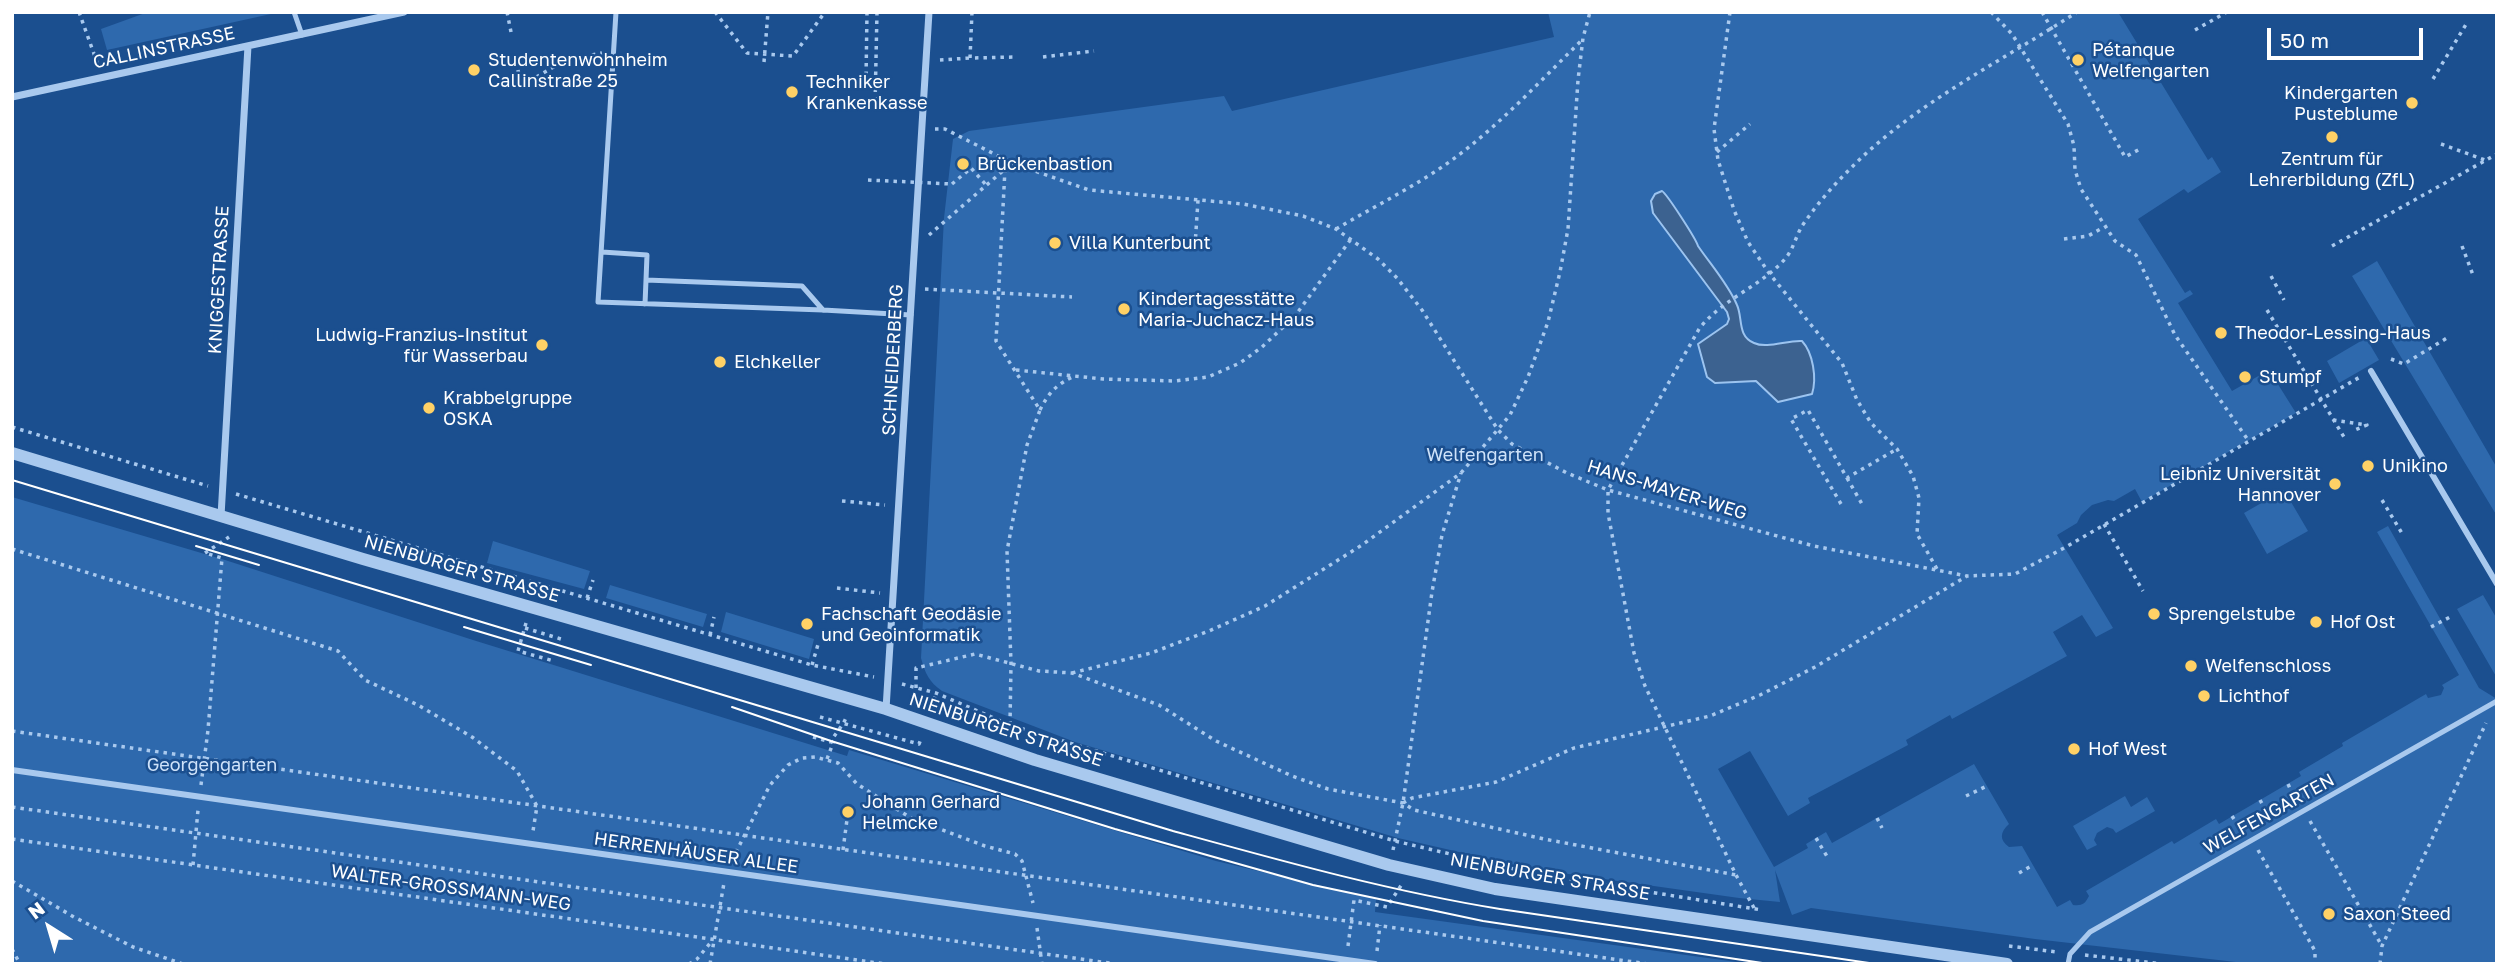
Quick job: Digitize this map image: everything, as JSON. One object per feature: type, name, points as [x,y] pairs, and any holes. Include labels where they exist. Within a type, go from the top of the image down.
[{"type":"street","name":"CALLINSTRASSE","points":[[12,97],[404,12]]},
{"type":"street","name":"SCHNEIDERBERG","points":[[886,709],[929,12]]},
{"type":"street","name":"KNIGGESTRASSE","points":[[221,516],[248,46]]},
{"type":"street","points":[[2371,371],[2497,584]]},
{"type":"street","name":"NIENBURGER STRASSE","points":[[12,453],[886,709],[1035,760],[1390,865],[1495,889],[2007,964]]},
{"type":"street","name":"HERRENHÄUSER ALLEE","points":[[12,770],[1375,964]]},
{"type":"lane","points":[[294,12],[302,34]]},
{"type":"lane","points":[[616,12],[598,302],[911,315]]},
{"type":"lane","points":[[601,252],[647,255],[645,304]]},
{"type":"lane","points":[[646,280],[802,286],[823,310]]},
{"type":"lane","name":"WELFENGARTEN","points":[[2070,954],[2090,932],[2497,701]]},
{"type":"lane","points":[[2068,964],[2070,954]]},
{"type":"path","points":[[79,12],[102,77]]},
{"type":"path","points":[[507,12],[511,32]]},
{"type":"path","points":[[715,12],[747,53],[793,56],[825,12]]},
{"type":"path","points":[[764,62],[768,12]]},
{"type":"path","points":[[867,12],[866,80],[874,88]]},
{"type":"path","points":[[877,12],[875,106],[923,107]]},
{"type":"path","points":[[970,58],[972,12]]},
{"type":"path","points":[[1072,673],[1151,653],[1265,606],[1362,545],[1461,473],[1510,415],[1528,377],[1548,322],[1560,272],[1567,229],[1572,140],[1583,38],[1590,12]]},
{"type":"path","points":[[1730,12],[1714,129],[1717,152],[1734,210],[1748,242],[1769,273],[1842,363],[1857,400],[1871,424],[1897,449],[1913,476],[1919,498],[1917,534],[1937,569]]},
{"type":"path","points":[[1991,12],[2005,24],[2068,124],[2074,146],[2075,170],[2081,189],[2115,241],[2136,255],[2175,335],[2248,440]]},
{"type":"path","points":[[2042,12],[2126,157],[2140,149]]},
{"type":"path","points":[[1754,908],[1645,686],[1634,653],[1608,513],[1608,490],[1692,340],[1708,317],[1786,258],[1801,228],[1823,198],[1882,138],[1952,89],[2077,12]]},
{"type":"path","points":[[2195,30],[2227,12]]},
{"type":"path","points":[[2433,79],[2468,21]]},
{"type":"path","points":[[1336,229],[1455,158],[1483,135],[1583,38]]},
{"type":"path","points":[[1043,57],[1094,51]]},
{"type":"path","points":[[957,59],[1017,57]]},
{"type":"path","points":[[518,70],[521,86],[557,65]]},
{"type":"path","points":[[1717,152],[1750,124]]},
{"type":"path","name":"HANS-MAYER-WEG","points":[[945,129],[1012,163],[1089,190],[1243,204],[1303,216],[1336,229],[1397,278],[1422,310],[1498,430],[1511,444],[1567,474],[1608,490],[1814,546],[1967,576],[2015,574],[2321,399]]},
{"type":"path","points":[[2441,144],[2486,161]]},
{"type":"path","points":[[2332,246],[2497,154]]},
{"type":"path","points":[[915,248],[1012,163]]},
{"type":"path","points":[[868,180],[952,184],[971,168],[987,186]]},
{"type":"path","points":[[1005,169],[996,341],[1040,410]]},
{"type":"path","points":[[1195,246],[1198,200]]},
{"type":"path","points":[[2064,239],[2088,236],[2104,227]]},
{"type":"path","points":[[1016,370],[1103,379],[1175,382],[1208,377],[1240,363],[1262,347],[1295,316],[1351,239]]},
{"type":"path","points":[[2462,246],[2473,275]]},
{"type":"path","points":[[2271,276],[2284,300]]},
{"type":"path","points":[[913,289],[1072,297]]},
{"type":"path","points":[[2267,310],[2344,437]]},
{"type":"path","points":[[2391,359],[2404,364],[2447,338]]},
{"type":"path","points":[[2321,399],[2371,371]]},
{"type":"path","points":[[1010,725],[1007,551],[1027,445],[1040,410],[1047,395],[1062,381],[1075,375]]},
{"type":"path","points":[[1841,504],[1791,419],[1808,410],[1862,504]]},
{"type":"path","points":[[2333,420],[2367,425],[2356,432]]},
{"type":"path","points":[[12,427],[812,665],[889,680],[936,693],[1010,725],[1395,841],[1531,873],[1766,910]]},
{"type":"path","points":[[1847,478],[1897,449]]},
{"type":"path","points":[[1395,841],[1403,803],[1432,592],[1443,535],[1461,473]]},
{"type":"path","points":[[2382,500],[2403,535]]},
{"type":"path","points":[[842,501],[900,506]]},
{"type":"path","points":[[2104,524],[2143,591]]},
{"type":"path","points":[[193,865],[222,558],[205,552],[229,537]]},
{"type":"path","points":[[12,549],[338,651],[365,680],[418,705],[472,737],[517,771],[537,806],[532,842]]},
{"type":"path","points":[[1403,803],[1496,782],[1574,748],[1710,716],[1760,695],[1815,667],[1967,576]]},
{"type":"path","points":[[587,599],[593,580]]},
{"type":"path","points":[[837,588],[894,595]]},
{"type":"path","points":[[710,635],[714,617]]},
{"type":"path","points":[[2431,627],[2450,617]]},
{"type":"path","points":[[554,660],[518,650],[526,628],[561,639]]},
{"type":"path","points":[[812,665],[819,641]]},
{"type":"path","points":[[916,688],[916,668],[975,653],[1039,671],[1072,673],[1159,705],[1216,741],[1292,776],[1328,789],[1403,803],[1414,810],[1544,839],[1736,875]]},
{"type":"path","points":[[2381,964],[2382,946],[2490,714]]},
{"type":"path","points":[[820,717],[919,744]]},
{"type":"path","points":[[827,759],[833,743],[831,741],[838,729],[845,724]]},
{"type":"path","points":[[12,731],[1648,964]]},
{"type":"path","points":[[813,737],[833,743]]},
{"type":"path","points":[[757,810],[770,785],[788,765],[802,758],[827,759],[838,763],[857,784],[911,818],[985,846],[1015,854],[1022,861]]},
{"type":"path","points":[[2287,804],[2296,798],[2288,784]]},
{"type":"path","points":[[1966,796],[1987,786]]},
{"type":"path","points":[[2260,800],[2265,808]]},
{"type":"path","points":[[12,807],[1116,964]]},
{"type":"path","points":[[2259,820],[2277,809]]},
{"type":"path","points":[[2304,810],[2382,946]]},
{"type":"path","points":[[843,850],[848,812]]},
{"type":"path","points":[[2232,816],[2241,830],[2250,825]]},
{"type":"path","points":[[1877,818],[1882,828]]},
{"type":"path","points":[[1816,838],[1828,858]]},
{"type":"path","name":"WALTER-GROSSMANN-WEG","points":[[12,839],[885,964]]},
{"type":"path","points":[[2252,839],[2315,951],[2315,964]]},
{"type":"path","points":[[2019,873],[2033,865]]},
{"type":"path","points":[[12,881],[133,947],[183,964]]},
{"type":"path","points":[[1346,959],[1354,900],[1378,906]]},
{"type":"path","points":[[1377,951],[1380,925]]},
{"type":"path","points":[[689,964],[713,940]]},
{"type":"path","points":[[710,964],[713,940]]},
{"type":"path","points":[[2003,945],[2163,964]]},
{"type":"path","points":[[12,949],[20,964]]},
{"type":"green space","points":[[148,12],[280,12],[107,50],[101,29]]},
{"type":"green space","name":"Welfengarten","points":[[1548,12],[2118,12],[2208,160],[2212,157],[2221,172],[2188,193],[2184,189],[2138,219],[2185,293],[2190,290],[2193,294],[2178,303],[2232,391],[2269,370],[2296,413],[2142,502],[2135,489],[2114,501],[2092,505],[2077,523],[2057,535],[2113,628],[2096,637],[2082,615],[2053,632],[2067,656],[1952,719],[1950,715],[1906,740],[1908,745],[1808,798],[1810,803],[1788,816],[1750,751],[1718,769],[1774,867],[1808,848],[1806,844],[1826,832],[1832,843],[1974,764],[2009,824],[2002,833],[2004,842],[2009,847],[2022,846],[2057,907],[2070,900],[2073,905],[2083,904],[2089,896],[2086,891],[2172,841],[2174,844],[2216,819],[2219,824],[2301,776],[2299,772],[2343,746],[2342,743],[2426,694],[2428,698],[2441,695],[2444,688],[2442,685],[2459,675],[2377,532],[2388,526],[2479,688],[2497,699],[2497,964],[2253,964],[2035,939],[1811,908],[1792,915],[1775,870],[1780,902],[1533,869],[1398,838],[1075,742],[942,691],[931,681],[921,658],[944,218],[953,139],[969,131],[1224,96],[1232,111],[1554,37]]},
{"type":"green space","points":[[2377,261],[2497,468],[2497,516],[2352,276]]},
{"type":"green space","points":[[2366,338],[2379,360],[2339,383],[2327,361]]},
{"type":"green space","points":[[2284,490],[2308,531],[2267,554],[2244,513]]},
{"type":"green space","name":"Georgengarten","points":[[12,497],[225,560],[847,756],[849,750],[1216,861],[1376,899],[1375,912],[1751,964],[12,964]]},
{"type":"green space","points":[[493,541],[590,571],[584,589],[487,563]]},
{"type":"green space","points":[[610,585],[707,614],[703,627],[606,598]]},
{"type":"green space","points":[[2483,595],[2497,619],[2497,678],[2457,609]]},
{"type":"green space","points":[[726,612],[814,639],[809,659],[721,632]]},
{"type":"green space","points":[[2125,796],[2131,807],[2147,797],[2155,811],[2116,833],[2107,827],[2097,833],[2094,840],[2097,845],[2087,850],[2073,826]]},
{"type":"shaded area","points":[[1662,191],[1729,290],[1739,310],[1745,336],[1759,345],[1802,341],[1806,346],[1813,366],[1812,394],[1778,402],[1756,381],[1715,383],[1707,377],[1698,344],[1727,324],[1729,319],[1727,312],[1653,213],[1651,201],[1655,194]]},
{"type":"tram line","points":[[12,480],[1173,831],[1295,864],[1376,884],[1500,909],[1876,964]]},
{"type":"tram line","points":[[196,546],[259,565]]},
{"type":"tram line","points":[[464,627],[591,665]]},
{"type":"tram line","points":[[732,707],[831,741],[1115,829],[1313,885],[1483,921],[1769,964]]},
{"type":"place","name":"Pétanque Welfengarten","points":[[2078,60]]},
{"type":"place","name":"Studentenwohnheim Callinstraße 25","points":[[474,70]]},
{"type":"place","name":"Techniker Krankenkasse","points":[[792,92]]},
{"type":"place","name":"Kindergarten Pusteblume","points":[[2412,103]]},
{"type":"place","name":"Zentrum für Lehrerbildung (ZfL)","points":[[2332,137]]},
{"type":"place","name":"Brückenbastion","points":[[963,164]]},
{"type":"place","name":"Villa Kunterbunt","points":[[1055,243]]},
{"type":"place","name":"Kindertagesstätte Maria-Juchacz-Haus","points":[[1124,309]]},
{"type":"place","name":"Theodor-Lessing-Haus","points":[[2221,333]]},
{"type":"place","name":"Ludwig-Franzius-Institut für Wasserbau","points":[[542,345]]},
{"type":"place","name":"Elchkeller","points":[[720,362]]},
{"type":"place","name":"Stumpf","points":[[2245,377]]},
{"type":"place","name":"Krabbelgruppe OSKA","points":[[429,408]]},
{"type":"place","name":"Unikino","points":[[2368,466]]},
{"type":"place","name":"Leibniz Universität Hannover","points":[[2335,484]]},
{"type":"place","name":"Sprengelstube","points":[[2154,614]]},
{"type":"place","name":"Hof Ost","points":[[2316,622]]},
{"type":"place","name":"Fachschaft Geodäsie und Geoinformatik","points":[[807,624]]},
{"type":"place","name":"Welfenschloss","points":[[2191,666]]},
{"type":"place","name":"Lichthof","points":[[2204,696]]},
{"type":"place","name":"Hof West","points":[[2074,749]]},
{"type":"place","name":"Johann Gerhard Helmcke","points":[[848,812]]},
{"type":"place","name":"Saxon Steed","points":[[2329,914]]}]
